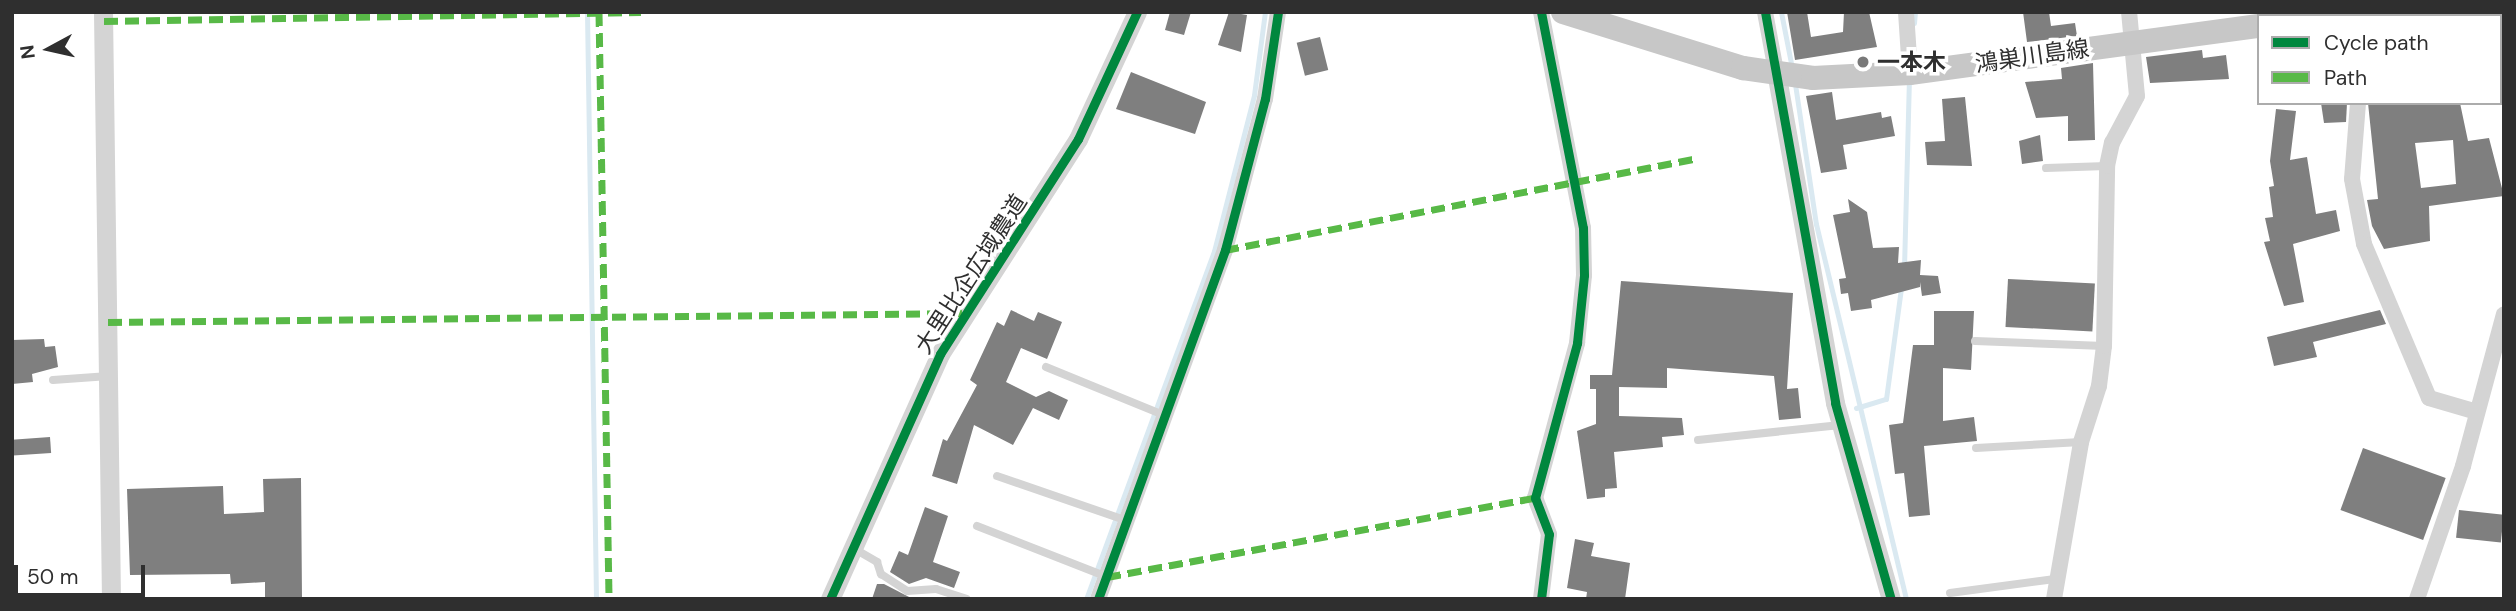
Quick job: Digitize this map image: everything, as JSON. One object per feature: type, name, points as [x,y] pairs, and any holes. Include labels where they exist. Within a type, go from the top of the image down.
[{"type":"main road","name":"鴻巣川島線","points":[[1563,12],[1777,77],[1910,72],[2257,26]]},
{"type":"main road","points":[[2436,12],[2446,14]]},
{"type":"street","points":[[103,12],[111,599]]},
{"type":"street","name":"大里比企広域農道","points":[[830,599],[940,354],[1078,139],[1137,12]]},
{"type":"street","points":[[1098,599],[1167,416],[1240,202],[1265,99],[1278,12]]},
{"type":"street","points":[[1541,12],[1584,228],[1584,275],[1577,343],[1535,498],[1549,534],[1541,599]]},
{"type":"street","points":[[1765,12],[1840,425],[1891,599]]},
{"type":"street","points":[[1906,12],[1910,72]]},
{"type":"street","points":[[2054,599],[2055,579],[2081,442],[2099,386],[2104,346],[2107,166],[2112,143],[2137,96],[2129,12]]},
{"type":"street","points":[[2358,105],[2352,179],[2364,244],[2429,398],[2477,412]]},
{"type":"street","points":[[2417,599],[2477,412],[2504,314]]},
{"type":"lane","points":[[2046,168],[2107,166]]},
{"type":"lane","points":[[1975,341],[2104,346]]},
{"type":"lane","points":[[1046,367],[1167,416]]},
{"type":"lane","points":[[53,380],[109,376]]},
{"type":"lane","points":[[1698,440],[1840,425]]},
{"type":"lane","points":[[1976,448],[2081,442]]},
{"type":"lane","points":[[997,476],[1128,521]]},
{"type":"lane","points":[[976,526],[1107,577]]},
{"type":"lane","points":[[853,548],[877,562],[881,574],[907,592],[936,589],[966,599]]},
{"type":"lane","points":[[1950,593],[2055,579]]},
{"type":"building","points":[[1170,12],[1191,12],[1184,35],[1165,30]]},
{"type":"building","points":[[1229,12],[1247,15],[1241,52],[1218,45]]},
{"type":"building","points":[[1787,12],[1807,12],[1811,37],[1843,32],[1844,12],[1869,12],[1877,47],[1795,60]]},
{"type":"building","points":[[2023,12],[2049,12],[2051,26],[2075,23],[2077,36],[2027,42]]},
{"type":"building","points":[[1320,37],[1328,70],[1305,76],[1297,43]]},
{"type":"building","points":[[2202,50],[2203,58],[2226,55],[2229,79],[2150,83],[2146,57]]},
{"type":"building","points":[[2093,63],[2095,140],[2068,141],[2068,116],[2036,118],[2025,82],[2062,79],[2061,68]]},
{"type":"building","points":[[1131,72],[1206,102],[1195,134],[1116,109]]},
{"type":"building","points":[[1832,92],[1836,120],[1881,112],[1882,118],[1891,116],[1895,136],[1843,145],[1847,169],[1821,173],[1806,96]]},
{"type":"building","points":[[1965,97],[1972,166],[1927,165],[1925,142],[1945,141],[1942,99]]},
{"type":"building","points":[[2321,105],[2347,105],[2346,122],[2324,123]]},
{"type":"building","points":[[2368,105],[2460,105],[2468,141],[2489,138],[2504,196],[2429,206],[2430,241],[2384,249],[2372,226],[2367,200],[2378,199]],"holes":[[[2453,140],[2456,184],[2421,188],[2415,143]]]},
{"type":"building","points":[[2276,109],[2296,111],[2290,160],[2307,157],[2316,214],[2336,210],[2340,231],[2293,244],[2304,302],[2284,306],[2264,242],[2270,241],[2265,218],[2273,217],[2269,187],[2274,186],[2270,161]]},
{"type":"building","points":[[2040,135],[2043,161],[2022,164],[2019,141]]},
{"type":"building","points":[[1848,199],[1867,212],[1873,248],[1899,247],[1898,263],[1921,260],[1920,275],[1938,276],[1941,293],[1922,296],[1920,282],[1920,287],[1871,300],[1872,308],[1851,311],[1848,293],[1841,294],[1839,279],[1846,278],[1833,215],[1850,212]]},
{"type":"building","points":[[2008,279],[2095,284],[2092,331],[2005,327]]},
{"type":"building","points":[[1621,281],[1793,293],[1787,389],[1798,388],[1801,418],[1779,420],[1774,376],[1667,368],[1667,388],[1619,387],[1619,416],[1682,418],[1684,435],[1662,437],[1663,447],[1614,452],[1617,488],[1605,489],[1605,497],[1587,499],[1577,431],[1596,424],[1596,389],[1590,389],[1590,375],[1612,375]]},
{"type":"building","points":[[1011,310],[1034,321],[1038,312],[1062,322],[1047,359],[1021,348],[1006,382],[1036,397],[1049,391],[1068,400],[1059,420],[1033,408],[1013,445],[974,425],[957,484],[932,476],[943,439],[947,441],[977,385],[970,380],[997,322],[1004,326]]},
{"type":"building","points":[[2380,310],[2386,324],[2313,342],[2317,357],[2274,366],[2267,337]]},
{"type":"building","points":[[1934,311],[1974,311],[1971,370],[1943,368],[1943,421],[1974,417],[1977,441],[1924,446],[1930,515],[1909,517],[1904,473],[1895,474],[1889,425],[1903,423],[1913,345],[1934,345]]},
{"type":"building","points":[[44,339],[45,347],[55,346],[58,367],[32,374],[33,382],[12,384],[12,340]]},
{"type":"building","points":[[50,437],[51,453],[13,456],[12,440]]},
{"type":"building","points":[[2363,448],[2446,478],[2423,540],[2340,510]]},
{"type":"building","points":[[301,478],[302,598],[265,598],[265,582],[231,584],[230,574],[130,575],[127,489],[223,486],[224,514],[264,512],[263,479]]},
{"type":"building","points":[[925,507],[948,516],[933,562],[960,572],[954,588],[926,578],[909,584],[890,572],[899,551],[908,555]]},
{"type":"building","points":[[2459,510],[2504,515],[2501,543],[2456,538]]},
{"type":"building","points":[[1575,539],[1594,543],[1591,556],[1630,563],[1625,599],[1586,599],[1587,592],[1567,588]]},
{"type":"building","points":[[877,584],[884,584],[913,599],[872,599]]},
{"type":"waterway","points":[[587,12],[596,599]]},
{"type":"waterway","points":[[1086,599],[1214,251],[1254,95],[1265,12]]},
{"type":"waterway","points":[[1781,12],[1792,68]]},
{"type":"waterway","points":[[1914,23],[1915,12]]},
{"type":"waterway","points":[[1904,268],[1909,78]]},
{"type":"waterway","points":[[1795,84],[1816,224],[1906,599]]},
{"type":"waterway","points":[[1856,408],[1886,399],[1901,288]]},
{"type":"marked path","points":[[599,12],[609,599]]},
{"type":"marked path","points":[[104,21],[641,12]]},
{"type":"marked path","points":[[1225,250],[1697,158]]},
{"type":"marked path","points":[[108,322],[969,313]]},
{"type":"marked path","points":[[1107,577],[1535,498]]},
{"type":"cycle path","points":[[830,599],[940,354],[1078,139],[1137,12]]},
{"type":"cycle path","points":[[1098,599],[1225,250],[1265,99],[1278,12]]},
{"type":"cycle path","points":[[1541,12],[1583,228],[1584,275],[1577,343],[1535,498],[1549,534],[1541,599]]},
{"type":"cycle path","points":[[1765,12],[1835,403],[1891,599]]},
{"type":"place","name":"一本木","points":[[1863,62]]}]
